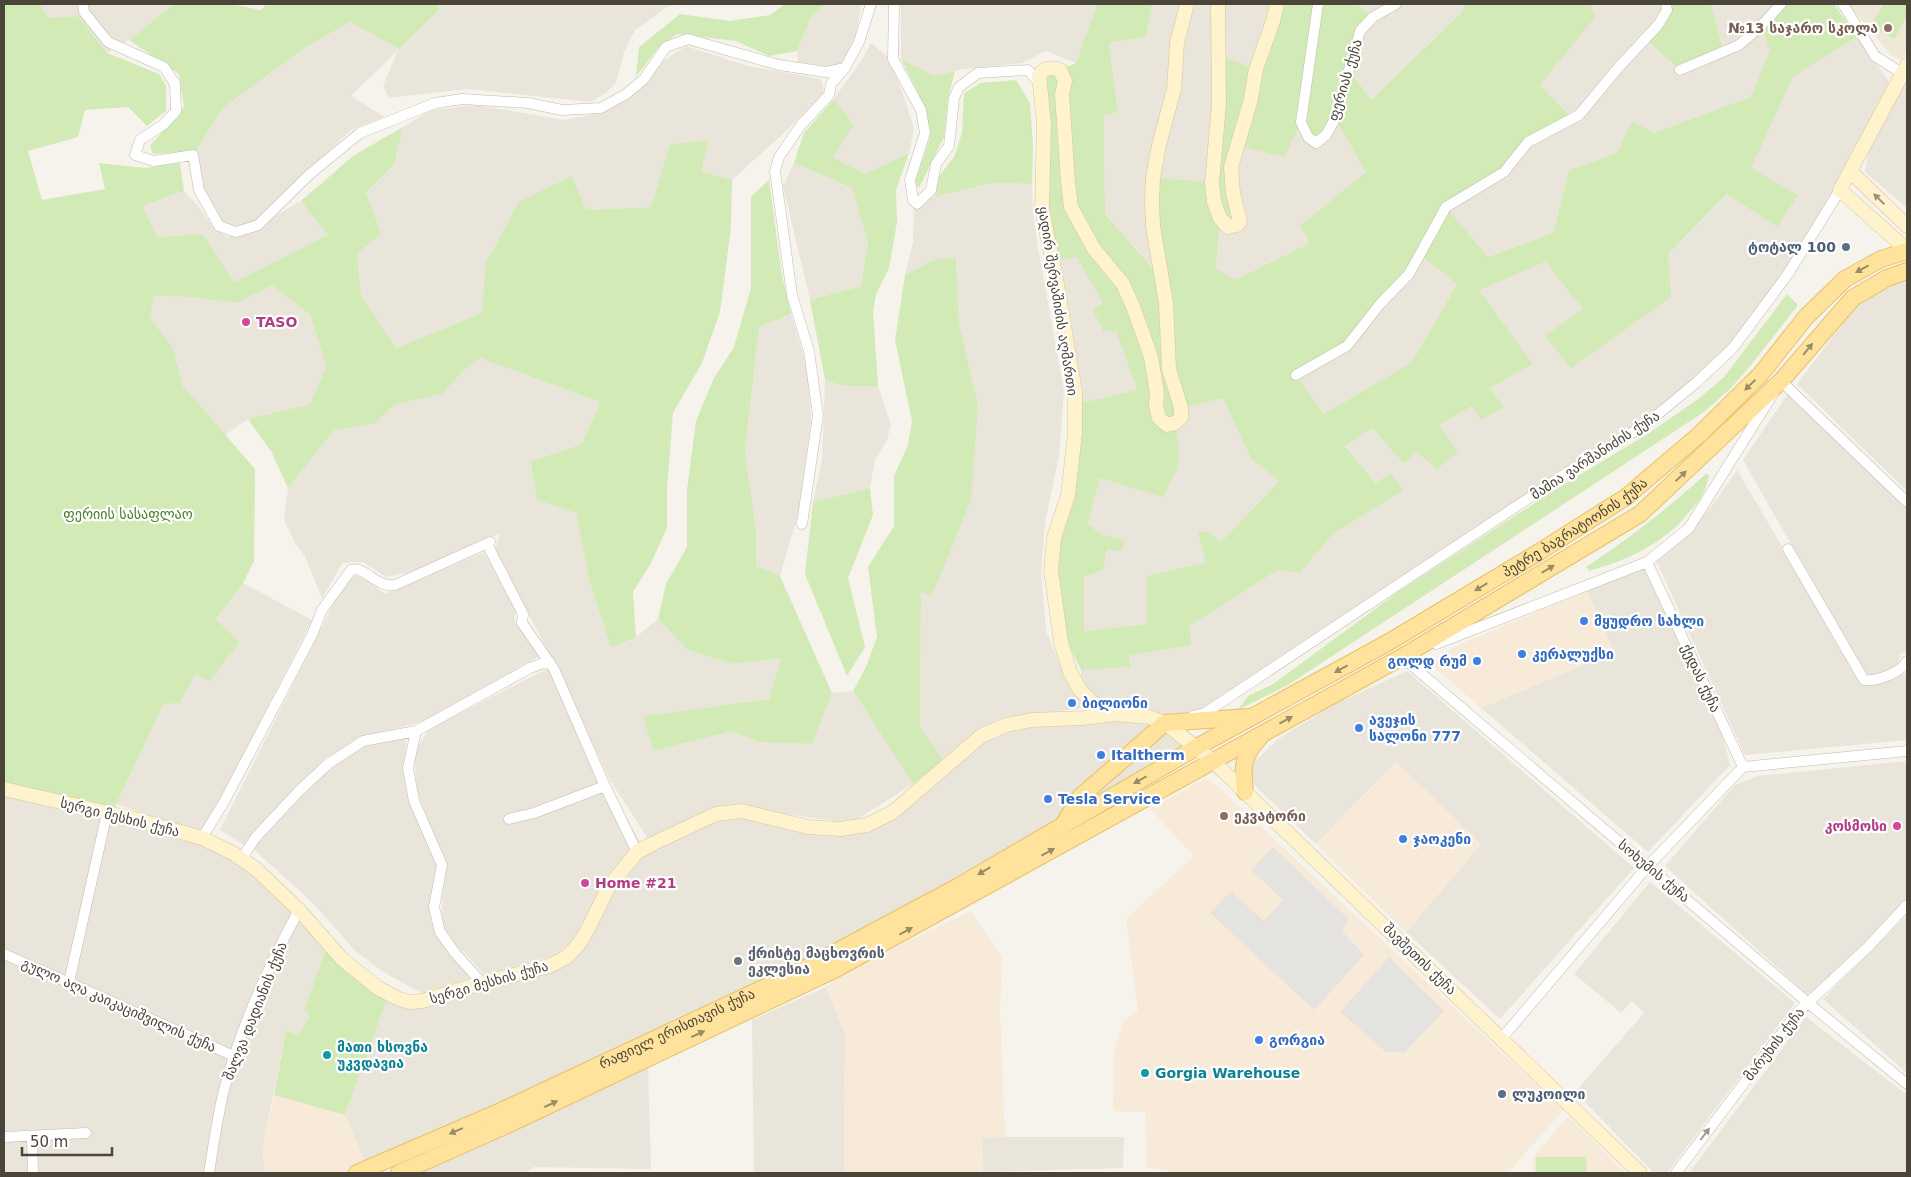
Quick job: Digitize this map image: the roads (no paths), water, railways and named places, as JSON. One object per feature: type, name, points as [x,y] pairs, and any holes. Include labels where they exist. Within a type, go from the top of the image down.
[{"type":"main road","name":"პეტრე ბაგრატიონის ქუჩა","points":[[1197,747],[1255,717],[1389,642],[1539,552],[1626,497],[1699,435],[1760,375],[1806,317],[1845,279],[1881,259],[1907,250]]},
{"type":"main road","name":"პეტრე ბაგრატიონის ქუჩა","points":[[1213,761],[1402,657],[1640,514],[1781,381],[1852,298],[1887,278],[1907,271]]},
{"type":"main road","points":[[1064,824],[1080,797],[1165,723],[1255,717]]},
{"type":"main road","points":[[1246,792],[1242,771],[1244,760],[1250,748],[1263,733]]},
{"type":"main road","name":"რაფიელ ერისთავის ქუჩა","points":[[357,1173],[501,1111],[804,969],[959,886],[1197,747]]},
{"type":"main road","name":"რაფიელ ერისთავის ქუჩა","points":[[399,1173],[834,970],[1213,761]]},
{"type":"street","points":[[84,4],[84,12],[108,42],[164,67],[175,84],[176,111],[164,124],[140,140],[135,155],[154,162],[193,154],[199,190],[219,226],[236,232],[258,225],[310,174],[360,133],[435,103],[462,99],[528,103],[562,110],[601,108],[626,94],[644,79],[666,47],[688,39],[779,65],[826,72],[845,68]]},
{"type":"street","points":[[802,524],[818,415],[809,351],[792,296],[775,171],[779,157],[801,125],[829,95],[831,84],[845,68],[859,42],[871,4]]},
{"type":"street","points":[[894,4],[893,59],[921,110],[925,133],[910,180],[913,200],[917,204],[931,190],[936,164],[949,146],[954,98],[958,87],[978,73],[1028,70],[1039,83]]},
{"type":"street","name":"ყადირ შერვაშიძის აღმართი","points":[[1116,714],[1092,702],[1080,690],[1070,672],[1061,642],[1051,571],[1054,538],[1068,495],[1075,433],[1075,392],[1042,209],[1044,124],[1039,75],[1044,69],[1053,67],[1060,70],[1065,81],[1062,94],[1071,207],[1094,249],[1123,284],[1144,334],[1151,357],[1159,418],[1167,425],[1175,423],[1180,417],[1180,408],[1169,370],[1166,303],[1152,226],[1152,201],[1153,178],[1159,145],[1174,89],[1177,43],[1187,4]]},
{"type":"street","points":[[1218,4],[1219,104],[1212,182],[1214,202],[1220,218],[1228,227],[1237,225],[1240,220],[1232,193],[1232,167],[1256,69],[1273,21],[1276,4]]},
{"type":"street","name":"ფერიას ქუჩა","points":[[1318,4],[1301,122],[1308,137],[1316,143],[1326,135],[1335,119],[1360,31],[1373,17],[1396,4]]},
{"type":"street","points":[[1296,375],[1347,346],[1380,304],[1409,274],[1446,208],[1504,172],[1528,142],[1580,114],[1618,68],[1658,25],[1666,10],[1666,4]]},
{"type":"street","points":[[1680,70],[1739,45],[1767,20],[1781,4]]},
{"type":"street","points":[[1843,4],[1875,56],[1905,69]]},
{"type":"street","name":"მამია ვარშანიძის ქუჩა","points":[[1165,723],[1205,712],[1560,478],[1646,424],[1697,382],[1732,348],[1788,274],[1851,172],[1905,69]]},
{"type":"street","points":[[1851,172],[1907,226]]},
{"type":"street","points":[[1840,190],[1907,250]]},
{"type":"street","points":[[1781,381],[1907,502]]},
{"type":"street","name":"პეტრე ბაგრატიონის ქუჩა","points":[[1402,657],[1647,562],[1689,528],[1781,381]]},
{"type":"street","points":[[202,838],[224,802],[312,635],[322,610],[351,570],[355,568],[360,569],[381,584],[387,586],[395,585],[488,543],[523,614],[522,623],[554,669],[605,786],[637,852]]},
{"type":"street","points":[[1788,549],[1864,680],[1872,681],[1904,667],[1907,661]]},
{"type":"street","name":"ქედას ქუჩა","points":[[1647,562],[1743,767]]},
{"type":"street","name":"სოხუმის ქუჩა","points":[[1402,657],[1807,1002],[1907,1084]]},
{"type":"street","points":[[241,859],[256,837],[300,790],[328,764],[364,741],[416,731],[530,668],[548,661]]},
{"type":"street","name":"სერგი მესხის ქუჩა","points":[[4,788],[202,838],[233,853],[256,870],[300,910],[342,959],[378,988],[399,999],[410,1002],[422,1002],[482,983],[549,966],[567,957],[579,944],[608,888],[637,852],[716,814],[742,811],[808,826],[840,829],[867,825],[893,812],[981,736],[1006,725],[1032,720],[1083,718],[1116,714],[1149,717],[1165,723],[1197,747]]},
{"type":"street","points":[[416,731],[408,768],[414,801],[442,865],[434,907],[440,932],[455,953],[482,983]]},
{"type":"street","name":"შავშეთის ქუჩა","points":[[1197,747],[1502,1038],[1570,1107],[1640,1173]]},
{"type":"street","points":[[1502,1038],[1648,866],[1743,767],[1907,751]]},
{"type":"street","points":[[509,819],[534,813],[605,786]]},
{"type":"street","points":[[69,982],[107,813]]},
{"type":"street","name":"მარუხის ქუჩა","points":[[1676,1173],[1797,1013],[1868,947],[1907,906]]},
{"type":"street","name":"შალვა დადიანის ქუჩა","points":[[209,1173],[223,1094],[234,1056],[279,948],[300,910]]},
{"type":"street","name":"გულო აღა კაიკაციშვილის ქუჩა","points":[[4,954],[234,1056]]},
{"type":"street","points":[[4,1137],[86,1133]]},
{"type":"street","points":[[32,1136],[33,1173]]},
{"type":"place","name":"№13 საჯარო სკოლა","points":[[1888,28]]},
{"type":"place","name":"ტოტალ 100","points":[[1846,247]]},
{"type":"place","name":"TASO","points":[[246,322]]},
{"type":"place","name":"მყუდრო სახლი","points":[[1584,621]]},
{"type":"place","name":"კერალუქსი","points":[[1522,654]]},
{"type":"place","name":"გოლდ რუმ","points":[[1477,661]]},
{"type":"place","name":"ბილიონი","points":[[1072,703]]},
{"type":"place","name":"ავეჯის სალონი 777","points":[[1359,728]]},
{"type":"place","name":"Italtherm","points":[[1101,755]]},
{"type":"place","name":"Tesla Service","points":[[1048,799]]},
{"type":"place","name":"ეკვატორი","points":[[1224,816]]},
{"type":"place","name":"კოსმოსი","points":[[1897,826]]},
{"type":"place","name":"ჯაოკენი","points":[[1403,839]]},
{"type":"place","name":"Home #21","points":[[585,883]]},
{"type":"place","name":"ქრისტე მაცხოვრის ეკლესია","points":[[738,961]]},
{"type":"place","name":"გორგია","points":[[1259,1040]]},
{"type":"place","name":"მათი ხსოვნა უკვდავია","points":[[327,1055]]},
{"type":"place","name":"Gorgia Warehouse","points":[[1145,1073]]},
{"type":"place","name":"ლუკოილი","points":[[1502,1094]]},
{"type":"park label","name":"ფერიის სასაფლაო","points":[[128,514]]}]
